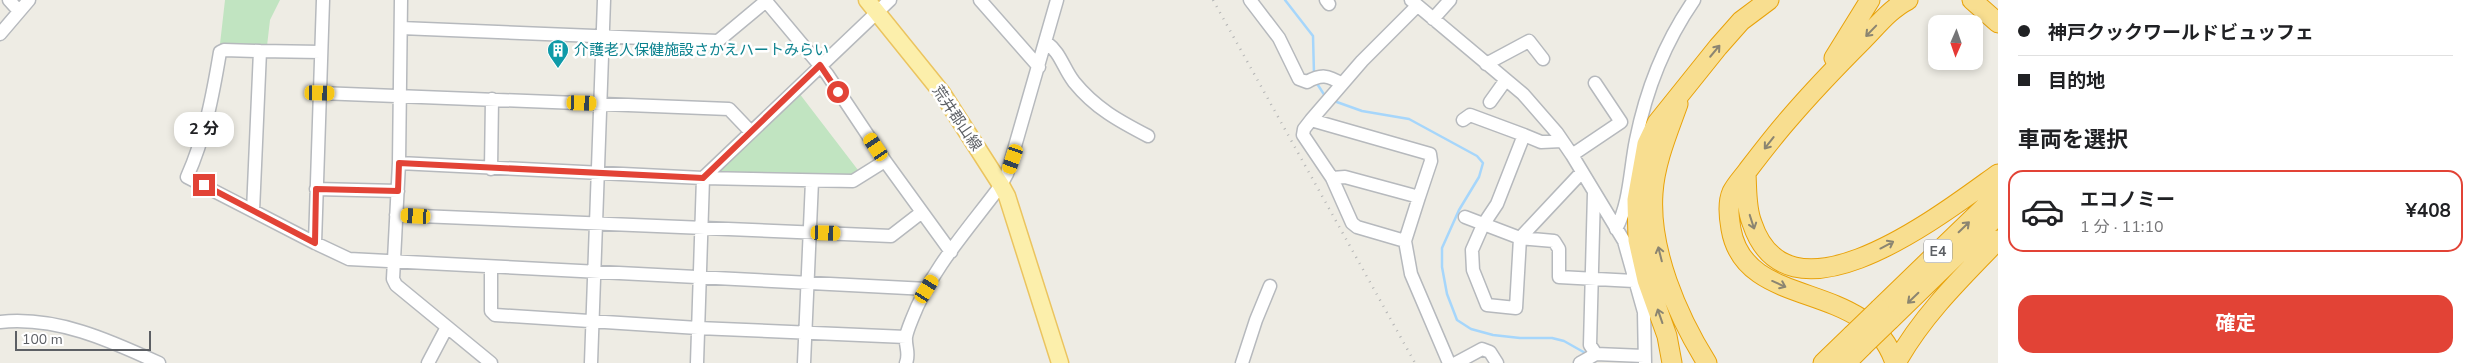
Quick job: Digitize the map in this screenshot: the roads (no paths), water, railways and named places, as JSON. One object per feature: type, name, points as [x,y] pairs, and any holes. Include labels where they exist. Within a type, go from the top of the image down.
[{"type":"highway","points":[[1672,363],[1667,336],[1638,240],[1637,200],[1647,144],[1657,123],[1741,21],[1769,0]]},
{"type":"highway","points":[[1821,81],[1870,0]]},
{"type":"highway","points":[[1896,363],[1884,340],[1857,314],[1828,301],[1780,285],[1764,277],[1746,261],[1731,233],[1729,220],[1732,192],[1770,140],[1821,81],[1889,13],[1908,0]]},
{"type":"highway","points":[[1972,0],[1998,23]]},
{"type":"highway","points":[[1684,89],[1658,164],[1653,192],[1653,208],[1657,241],[1668,280],[1686,325],[1707,363]]},
{"type":"highway","points":[[1746,174],[1751,222],[1762,244],[1778,259],[1807,270],[1842,266],[1872,253],[1937,216],[1998,174]]},
{"type":"highway","name":"E4","points":[[1823,363],[1857,341],[1998,194]]},
{"type":"highway","name":"E4","points":[[1884,314],[1998,215]]},
{"type":"highway","points":[[1896,363],[1907,343],[1931,312],[1998,240]]},
{"type":"highway","name":"E4","points":[[1846,363],[1857,341]]},
{"type":"main road","name":"荒井郡山線","points":[[872,6],[942,93],[1007,196],[1060,363]]},
{"type":"street","points":[[9,0],[18,10]]},
{"type":"street","points":[[0,34],[18,10],[29,0]]},
{"type":"street","points":[[315,243],[323,0]]},
{"type":"street","points":[[402,0],[398,95],[399,163],[393,279],[396,285],[421,303],[447,328],[491,363]]},
{"type":"street","points":[[591,363],[604,0]]},
{"type":"street","points":[[697,363],[703,178],[820,65],[872,6],[890,0]]},
{"type":"street","points":[[980,0],[1039,67]]},
{"type":"street","points":[[906,363],[909,355],[906,337],[913,317],[927,289],[950,252],[1001,185],[1013,159],[1057,0]]},
{"type":"street","points":[[1250,0],[1279,38],[1299,79],[1306,82],[1316,76],[1327,76],[1342,84]]},
{"type":"street","points":[[1433,19],[1450,0]]},
{"type":"street","points":[[1616,229],[1623,216],[1636,140],[1654,72],[1679,22],[1694,0]]},
{"type":"street","points":[[401,28],[718,41],[765,1],[820,65],[950,252]]},
{"type":"street","points":[[1405,241],[1356,227],[1332,178],[1303,135],[1304,129],[1311,120],[1414,3],[1505,81],[1523,94],[1572,155],[1581,173],[1624,241],[1644,312],[1645,359],[1596,354],[1580,363]]},
{"type":"street","points":[[1486,64],[1529,41],[1543,59]]},
{"type":"street","points":[[1046,42],[1055,48],[1073,81],[1094,104],[1113,118],[1148,136]]},
{"type":"street","points":[[253,211],[260,51]]},
{"type":"street","points":[[321,52],[220,52],[215,87],[205,125],[187,177],[349,259],[395,263],[927,289]]},
{"type":"street","points":[[1490,102],[1505,81]]},
{"type":"street","points":[[1572,155],[1621,122],[1596,83]]},
{"type":"street","points":[[320,93],[729,109],[750,131]]},
{"type":"street","points":[[491,169],[492,99]]},
{"type":"street","points":[[1463,120],[1470,115],[1541,142],[1562,141]]},
{"type":"street","points":[[1311,120],[1430,154],[1431,161],[1405,241],[1411,274],[1449,363]]},
{"type":"street","points":[[1524,135],[1497,204],[1483,225],[1470,256],[1473,270],[1487,305],[1515,309],[1520,238],[1581,173]]},
{"type":"street","points":[[399,163],[703,178],[853,182],[885,161]]},
{"type":"street","points":[[1332,178],[1345,177],[1419,197]]},
{"type":"street","points":[[804,363],[812,180]]},
{"type":"street","points":[[316,189],[398,191]]},
{"type":"street","points":[[1594,194],[1590,279],[1590,345],[1596,354]]},
{"type":"street","points":[[396,215],[891,236],[922,212]]},
{"type":"street","points":[[1465,217],[1520,238],[1551,240],[1556,243],[1559,249],[1559,277],[1634,281]]},
{"type":"street","points":[[491,267],[491,311],[493,315],[698,328],[906,337]]},
{"type":"street","points":[[1242,363],[1256,320],[1270,286]]},
{"type":"street","points":[[0,322],[28,320],[47,322],[108,341],[159,363]]},
{"type":"street","points":[[428,363],[447,328]]},
{"type":"street","points":[[1456,363],[1482,349],[1490,352],[1497,363]]},
{"type":"waterway","points":[[1285,0],[1313,36],[1314,74]]},
{"type":"waterway","points":[[1316,82],[1325,96]]},
{"type":"waterway","points":[[1334,101],[1362,111],[1409,119],[1477,156],[1483,163],[1479,177],[1459,210],[1442,248],[1442,267],[1447,294],[1457,320],[1471,329],[1493,335],[1520,338],[1552,338],[1564,341],[1587,354]]},
{"type":"railway","points":[[1213,0],[1415,363]]},
{"type":"place","name":"介護老人保健施設さかえハートみらい","points":[[558,69]]}]
